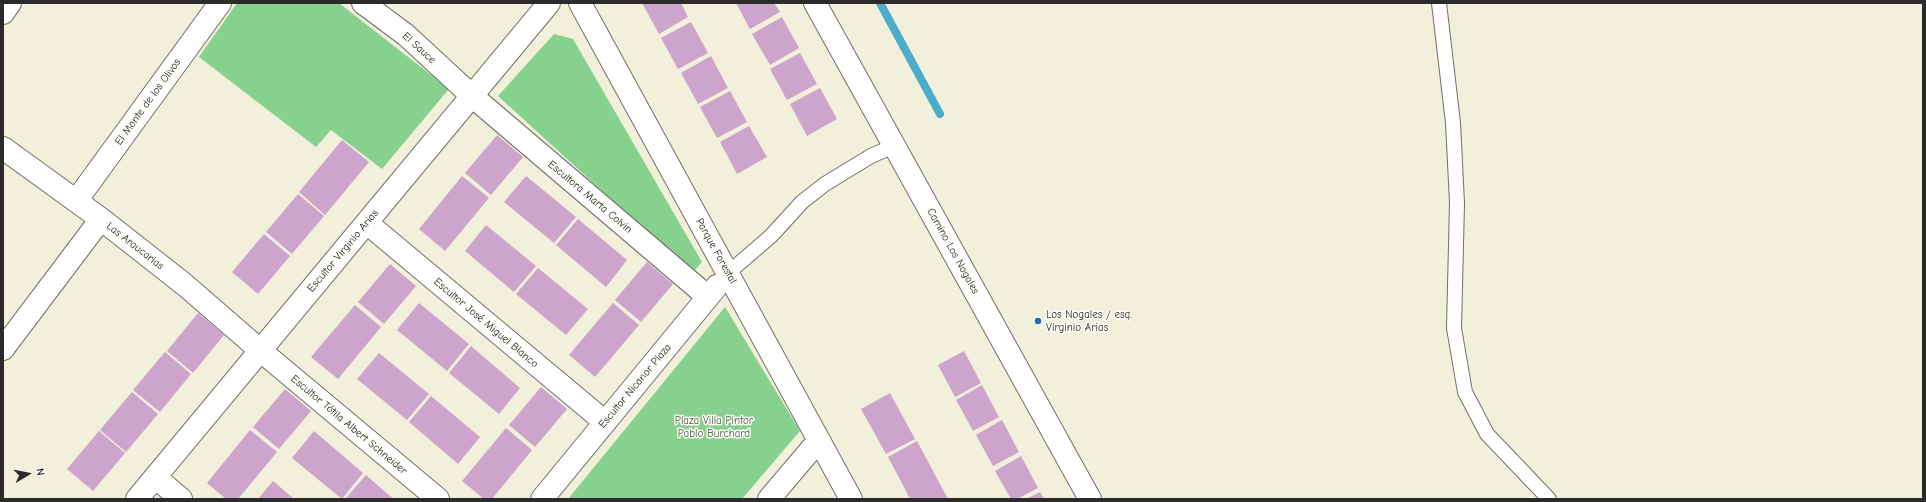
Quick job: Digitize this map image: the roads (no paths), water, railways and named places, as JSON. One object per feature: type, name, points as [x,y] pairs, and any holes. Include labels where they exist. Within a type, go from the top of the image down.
[{"type":"street","points":[[3,13],[10,3]]},
{"type":"street","name":"El Monte de los Olivos","points":[[76,201],[220,3]]},
{"type":"street","name":"El Sauce","points":[[363,3],[406,35],[472,96]]},
{"type":"street","name":"Escultor Virginio Arias","points":[[137,499],[549,3]]},
{"type":"street","name":"Parque Forestal","points":[[580,3],[851,499]]},
{"type":"street","name":"Camino Los Nogales","points":[[815,3],[1090,499]]},
{"type":"street","name":"Escultora Marta Colvin","points":[[472,96],[708,298]]},
{"type":"street","name":"Las Araucarias","points":[[3,148],[101,219],[185,285],[261,351]]},
{"type":"street","points":[[3,349],[101,219]]},
{"type":"street","name":"Escultor José Miguel Blanco","points":[[367,223],[605,422]]},
{"type":"street","name":"Escultor Nicanor Plaza","points":[[542,499],[728,273]]},
{"type":"street","name":"Escultor Tótila Albert Schneider","points":[[261,351],[438,499]]},
{"type":"street","points":[[769,499],[819,440]]},
{"type":"street","points":[[155,477],[181,499]]},
{"type":"lane","points":[[1439,3],[1453,123],[1457,203],[1454,328],[1465,392],[1486,434],[1549,499]]},
{"type":"lane","points":[[728,273],[771,236],[802,202],[824,184],[871,156],[894,146]]},
{"type":"waterway","points":[[880,3],[940,114]]},
{"type":"place","name":"Los Nogales / esq. Virginio Arias","points":[[1038,321]]},
{"type":"park label","name":"Plaza Villa Pintor Pablo Burchard","points":[[714,427]]}]
